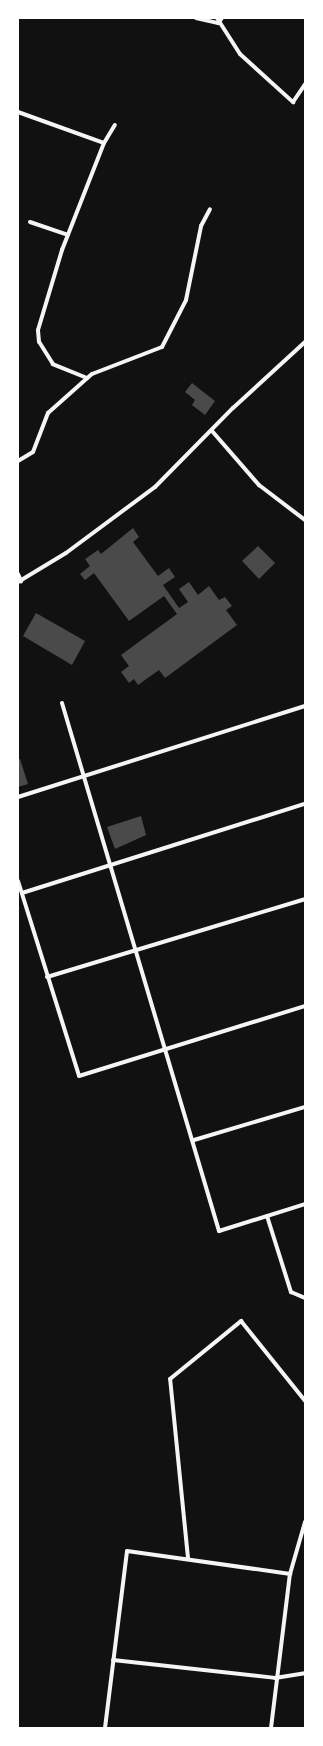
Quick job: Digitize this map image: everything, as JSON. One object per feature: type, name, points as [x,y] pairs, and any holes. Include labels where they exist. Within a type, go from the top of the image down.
[{"type":"street","points":[[196,18],[218,20],[222,18]]},
{"type":"street","points":[[218,20],[240,54],[293,102],[305,84]]},
{"type":"street","points":[[18,112],[104,143]]},
{"type":"street","points":[[87,378],[53,364],[39,342],[38,330],[68,235],[104,143],[115,125]]},
{"type":"street","points":[[18,461],[33,452],[48,413],[92,374],[162,347],[186,300],[201,226],[210,209]]},
{"type":"street","points":[[30,222],[68,235]]},
{"type":"street","points":[[18,574],[20,581],[66,553],[155,487],[212,431],[233,408],[304,345]]},
{"type":"street","points":[[212,431],[259,485],[305,520]]},
{"type":"street","points":[[62,703],[85,777],[135,952],[194,1140],[219,1231],[305,1204]]},
{"type":"street","points":[[18,797],[305,706]]},
{"type":"street","points":[[22,893],[305,804]]},
{"type":"street","points":[[18,881],[79,1076],[165,1048],[305,1006]]},
{"type":"street","points":[[47,977],[135,952],[305,899]]},
{"type":"street","points":[[194,1140],[305,1107]]},
{"type":"street","points":[[268,1216],[291,1292],[305,1298]]},
{"type":"street","points":[[188,1558],[170,1379],[240,1321],[305,1401]]},
{"type":"street","points":[[271,1728],[290,1574],[305,1522]]},
{"type":"street","points":[[105,1728],[127,1551],[188,1558],[290,1574]]},
{"type":"street","points":[[113,1660],[276,1678],[305,1673]]},
{"type":"building","points":[[192,383],[215,401],[205,415],[192,405],[195,400],[185,392]]},
{"type":"building","points":[[133,528],[139,537],[133,542],[158,576],[169,568],[175,577],[163,585],[179,608],[188,602],[179,589],[189,582],[198,595],[209,586],[219,600],[225,597],[232,606],[226,610],[237,625],[165,678],[159,670],[138,685],[134,679],[129,683],[121,672],[129,666],[121,655],[177,614],[164,596],[129,621],[94,573],[85,580],[80,574],[90,566],[85,559],[98,550],[101,554]]},
{"type":"building","points":[[258,546],[275,563],[259,579],[242,561]]},
{"type":"building","points":[[36,613],[85,641],[72,665],[23,636]]},
{"type":"building","points":[[18,759],[20,759],[28,784],[18,787]]},
{"type":"building","points":[[141,816],[146,835],[115,849],[107,827]]}]
